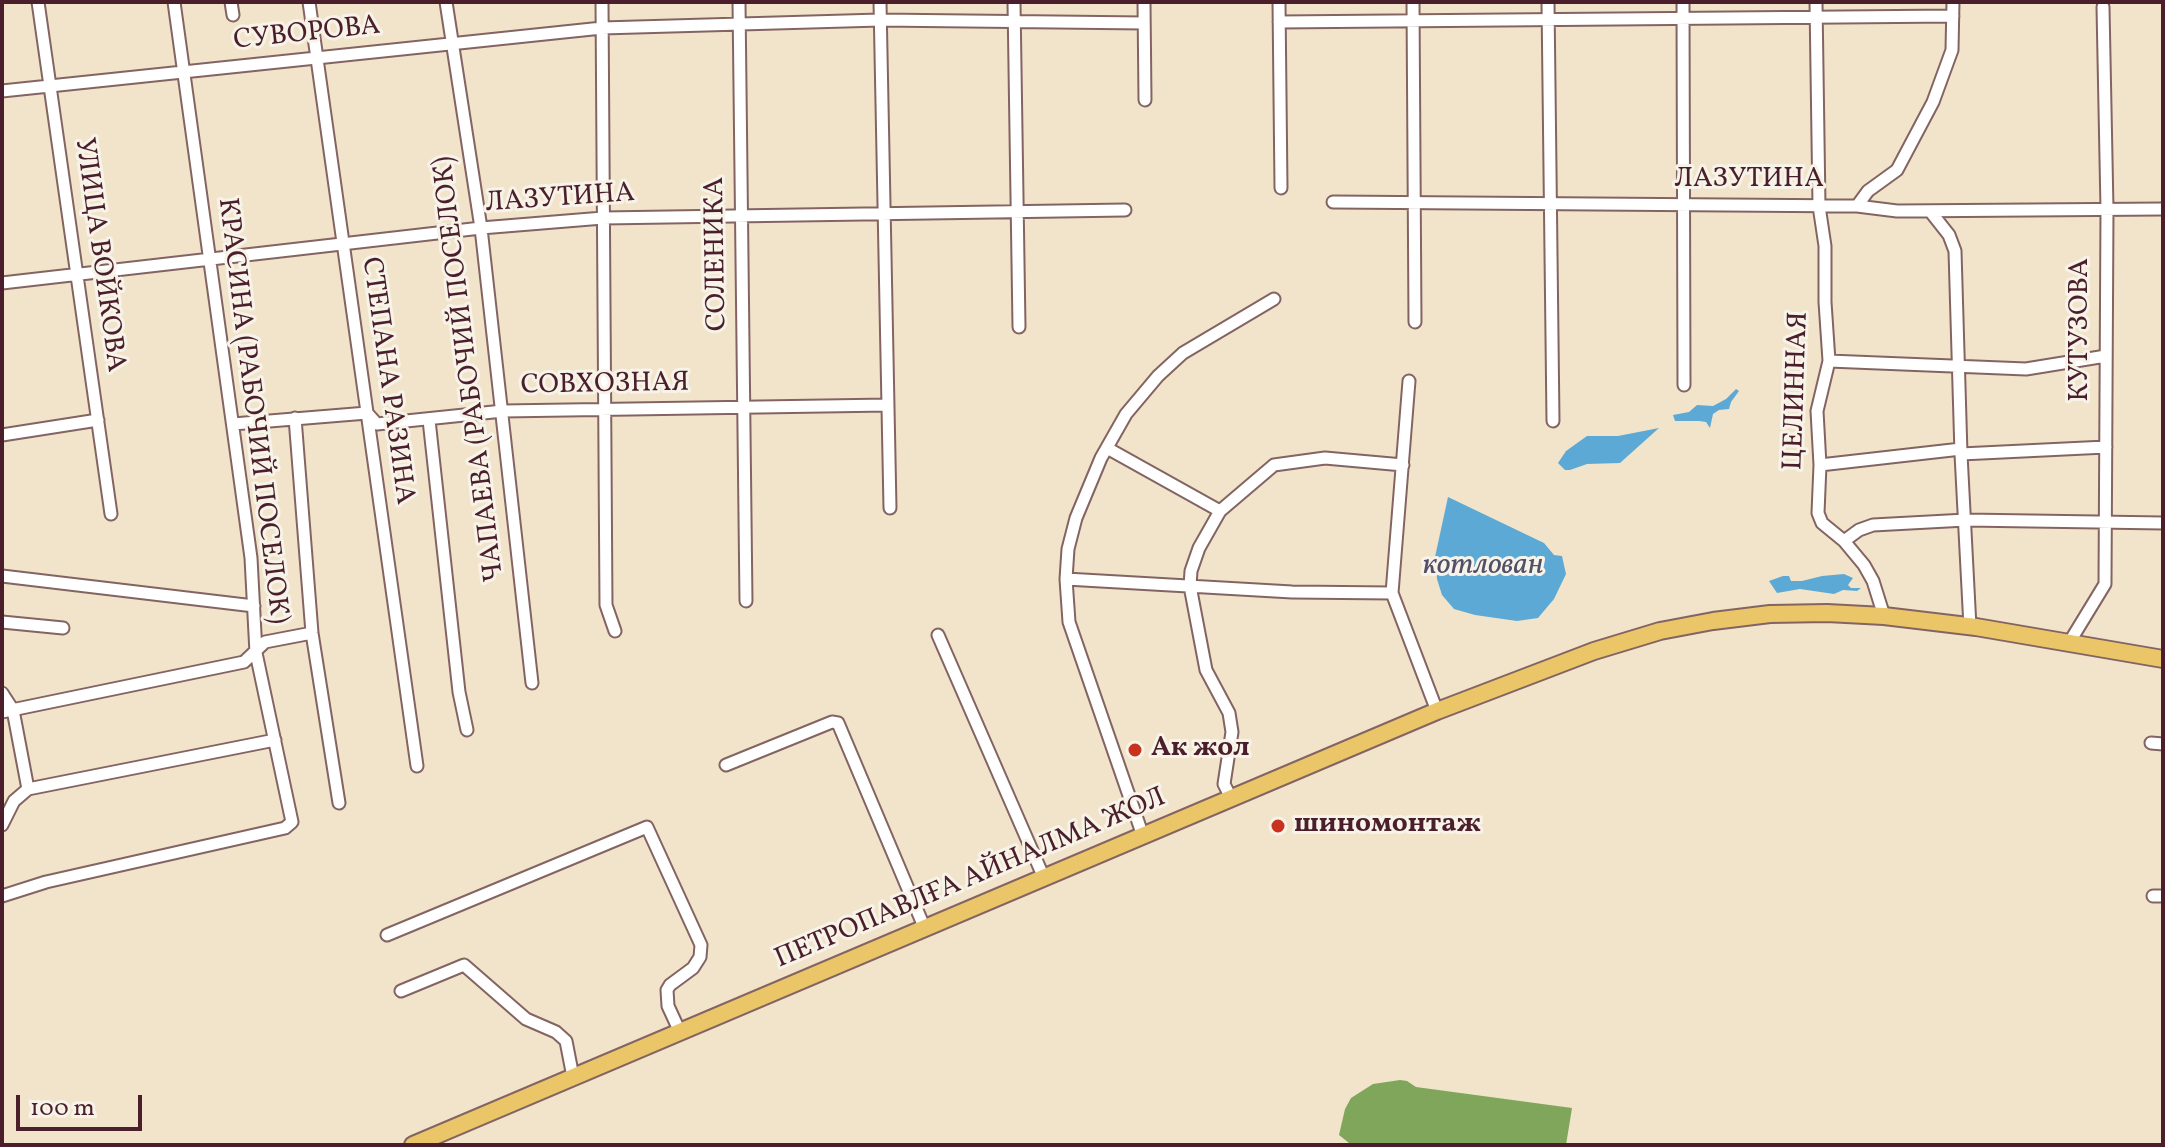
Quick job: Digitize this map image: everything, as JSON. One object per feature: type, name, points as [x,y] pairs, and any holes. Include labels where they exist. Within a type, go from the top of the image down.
[{"type":"highway","name":"ПЕТРОПАВЛҒА АЙНАЛМА ЖОЛ","points":[[413,1145],[1437,711],[1594,651],[1660,631],[1770,614],[1884,616],[2163,659]]},
{"type":"street","name":"УЛИЦА ВОЙКОВА","points":[[38,2],[111,514]]},
{"type":"street","name":"КРАСИНА (РАБОЧИЙ ПОСЕЛОК)","points":[[2,896],[46,882],[291,825],[256,653],[251,558],[174,2]]},
{"type":"street","name":"СТЕПАНА РАЗИНА","points":[[309,2],[417,766]]},
{"type":"street","name":"ЧАПАЕВА (РАБОЧИЙ ПОСЕЛОК)","points":[[446,2],[481,228],[532,683]]},
{"type":"street","points":[[602,2],[606,605],[615,631]]},
{"type":"street","name":"СОЛЕНИКА","points":[[739,2],[746,601]]},
{"type":"street","points":[[880,2],[890,508]]},
{"type":"street","points":[[1014,2],[1019,327]]},
{"type":"street","points":[[1144,2],[1145,100]]},
{"type":"street","points":[[1279,2],[1281,188]]},
{"type":"street","points":[[1413,2],[1415,322]]},
{"type":"street","points":[[1548,2],[1553,421]]},
{"type":"street","points":[[1683,2],[1684,385]]},
{"type":"street","name":"ЦЕЛИННАЯ","points":[[1816,2],[1819,206],[1825,246],[1829,361],[1817,411],[1819,518],[1844,541],[1873,581],[1884,616]]},
{"type":"street","points":[[1857,206],[1868,191],[1897,170],[1933,102],[1952,50],[1953,2]]},
{"type":"street","name":"КУТУЗОВА","points":[[2069,643],[2105,584],[2107,209],[2103,7]]},
{"type":"street","points":[[1279,22],[1953,16]]},
{"type":"street","name":"СУВОРОВА","points":[[2,91],[602,28],[880,20],[1144,23]]},
{"type":"street","name":"ЛАЗУТИНА","points":[[1333,202],[1857,206],[1930,211],[2163,209]]},
{"type":"street","name":"ЛАЗУТИНА","points":[[2,283],[481,228],[603,218],[1125,210]]},
{"type":"street","points":[[1930,211],[1949,235],[1955,251],[1970,627]]},
{"type":"street","points":[[1143,836],[1072,633],[1066,600],[1068,549],[1076,518],[1126,414],[1158,376],[1183,353],[1274,299]]},
{"type":"street","points":[[1829,361],[2026,369],[2106,356]]},
{"type":"street","points":[[1409,381],[1392,593],[1437,711]]},
{"type":"street","name":"СОВХОЗНАЯ","points":[[233,424],[367,413],[377,424],[503,411],[888,405]]},
{"type":"street","points":[[295,418],[312,633],[339,803]]},
{"type":"street","points":[[2,435],[98,420]]},
{"type":"street","points":[[429,420],[459,692],[467,730]]},
{"type":"street","points":[[1820,465],[1961,452],[2106,447]]},
{"type":"street","points":[[1107,448],[1220,511]]},
{"type":"street","points":[[1231,798],[1224,784],[1232,732],[1229,713],[1206,670],[1190,586],[1194,559],[1220,511],[1274,465],[1325,458],[1403,465]]},
{"type":"street","points":[[1844,541],[1873,525],[1966,520],[2163,523]]},
{"type":"street","points":[[2,576],[254,606]]},
{"type":"street","points":[[1066,579],[1392,593]]},
{"type":"street","points":[[2,622],[63,628]]},
{"type":"street","points":[[8,711],[244,662],[265,642],[312,633]]},
{"type":"street","points":[[938,635],[1044,878]]},
{"type":"street","points":[[2,693],[28,789]]},
{"type":"street","points":[[726,765],[832,722],[838,723],[925,929]]},
{"type":"street","points":[[2,825],[14,801],[28,789],[275,740]]},
{"type":"street","points":[[387,935],[647,827],[701,945],[700,957],[693,968],[667,990],[668,1006],[680,1032]]},
{"type":"street","points":[[401,991],[464,965],[526,1019],[556,1032],[566,1041],[573,1077]]},
{"type":"green space","points":[[1400,1080],[1416,1087],[1572,1108],[1566,1145],[1364,1145],[1349,1143],[1339,1135],[1351,1098],[1373,1084]]},
{"type":"water","points":[[1736,389],[1739,391],[1729,409],[1713,414],[1710,428],[1706,422],[1675,421],[1673,415],[1689,412],[1697,405],[1713,406]]},
{"type":"water","points":[[1659,428],[1620,463],[1587,464],[1565,470],[1558,463],[1566,451],[1587,436],[1618,436]]},
{"type":"water","name":"котлован","points":[[1448,497],[1544,543],[1554,555],[1562,556],[1566,574],[1554,599],[1538,618],[1517,621],[1475,615],[1454,609],[1442,595],[1435,557]]},
{"type":"water","points":[[1844,574],[1853,578],[1848,585],[1851,588],[1861,588],[1834,594],[1800,589],[1777,593],[1769,581],[1783,576],[1789,576],[1791,581],[1802,581]]},
{"type":"place","name":"Ак жол","points":[[1135,750]]},
{"type":"place","name":"шиномонтаж","points":[[1278,826]]}]
